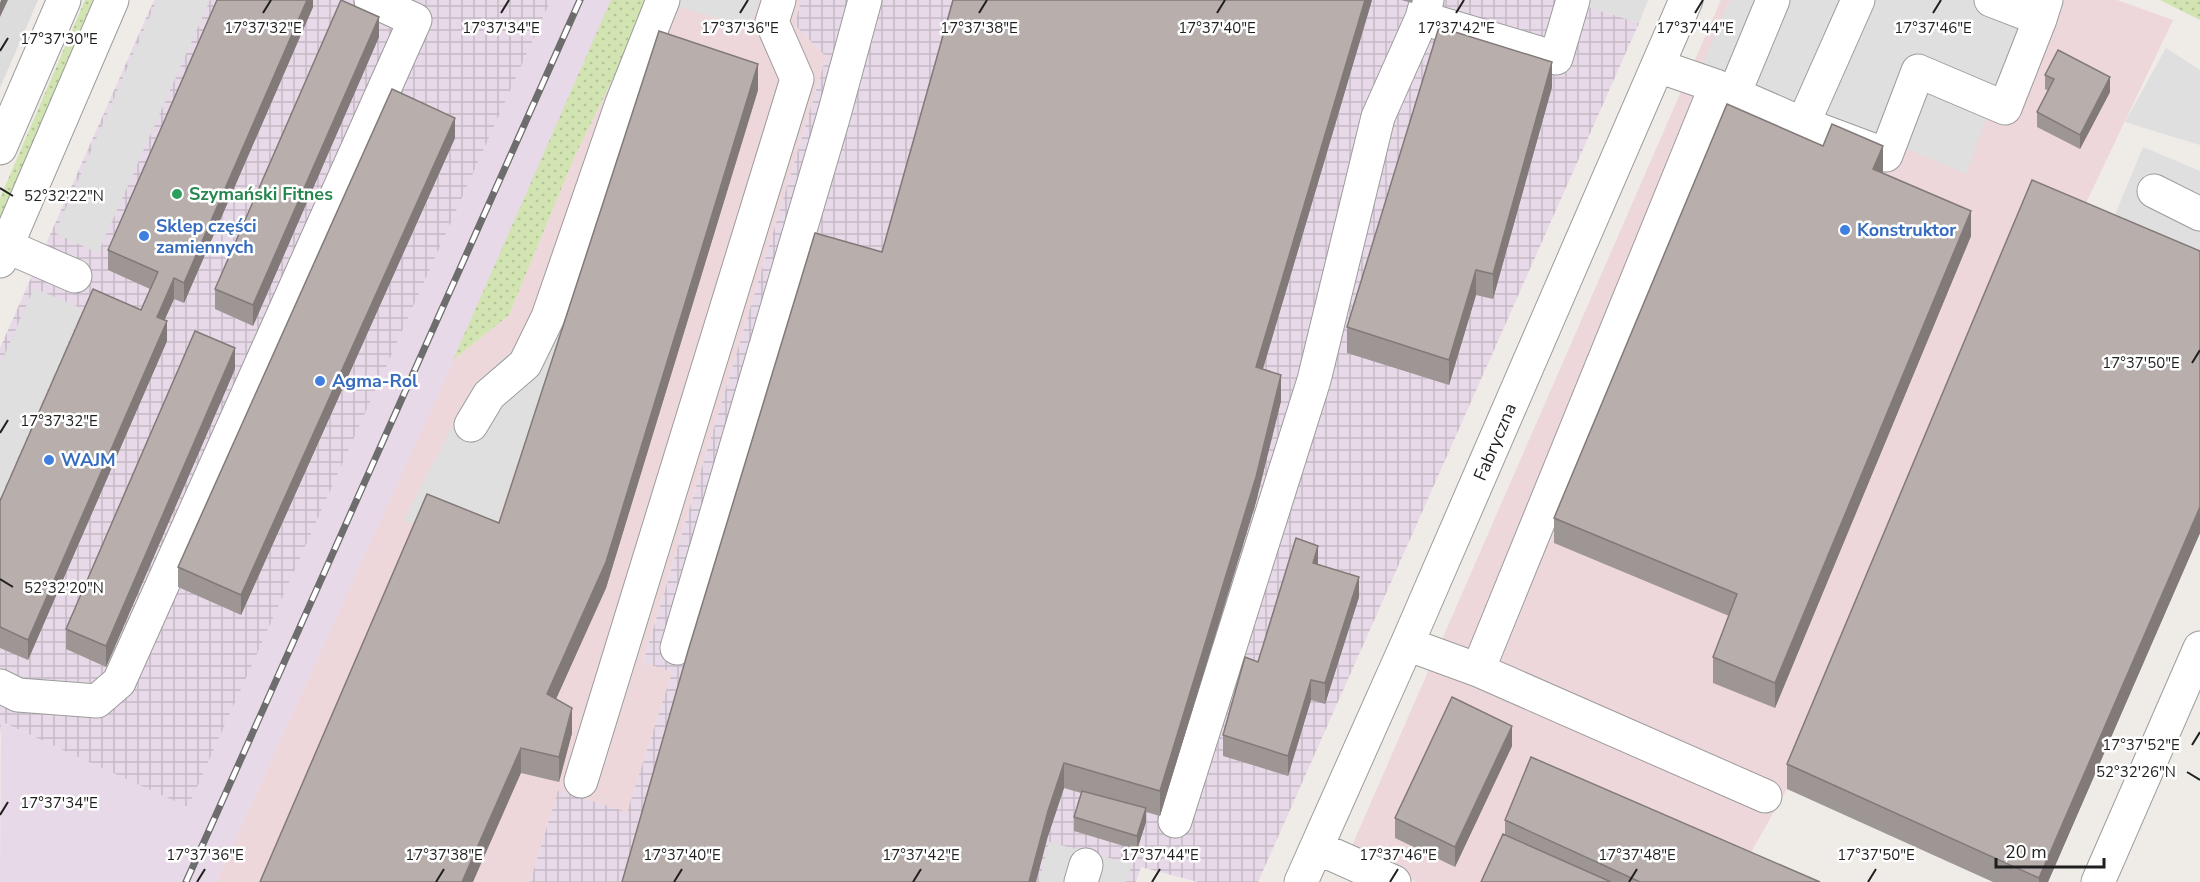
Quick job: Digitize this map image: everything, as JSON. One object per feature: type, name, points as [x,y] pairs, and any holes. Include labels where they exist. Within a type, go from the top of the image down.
[{"type":"street","points":[[0,148],[64,0]]},
{"type":"street","points":[[75,276],[3,253],[112,0]]},
{"type":"street","points":[[0,687],[18,695],[97,701],[119,682],[415,20],[371,0]]},
{"type":"street","points":[[471,425],[489,395],[525,364],[548,317],[622,103],[663,0]]},
{"type":"street","points":[[581,781],[797,79],[772,22],[779,0]]},
{"type":"street","points":[[677,648],[833,118],[865,0]]},
{"type":"street","points":[[1175,820],[1314,380],[1378,117],[1425,9],[1556,58],[1573,0]]},
{"type":"street","name":"Fabryczna","points":[[1301,882],[1318,848],[1686,0]]},
{"type":"street","points":[[1478,670],[1725,90],[1773,0]]},
{"type":"street","points":[[1803,124],[1858,0]]},
{"type":"street","points":[[1658,66],[1725,90],[1803,124],[1886,155],[1918,71],[2005,108],[2043,9],[1991,0]]},
{"type":"street","points":[[2154,191],[2200,214]]},
{"type":"street","points":[[1407,644],[1478,670],[1765,795]]},
{"type":"street","points":[[2098,882],[2200,648]]},
{"type":"street","points":[[1318,848],[1394,882]]},
{"type":"shaded area","points":[[0,0],[38,0],[0,88]]},
{"type":"shaded area","points":[[154,0],[551,0],[188,808],[2,722],[0,736],[0,348]]},
{"type":"shaded area","points":[[157,0],[210,0],[98,253],[55,233]]},
{"type":"shaded area","points":[[551,0],[618,0],[216,882],[0,882],[1,722],[188,807]]},
{"type":"shaded area","points":[[651,0],[805,0],[795,25],[826,57],[643,661],[672,672],[627,813],[558,790],[530,882],[216,882],[453,360],[509,315],[574,158]]},
{"type":"shaded area","points":[[672,0],[759,0],[750,28],[670,4]]},
{"type":"shaded area","points":[[801,0],[1567,0],[1639,23],[1258,882],[1198,882],[1141,867],[1136,882],[530,882],[558,790],[627,812],[672,672],[643,662],[826,57],[795,25]]},
{"type":"shaded area","points":[[1567,0],[1648,0],[1639,23]]},
{"type":"shaded area","points":[[1721,0],[2117,0],[2173,20],[2076,224],[1787,789],[1734,882],[1417,882],[1348,855]]},
{"type":"shaded area","points":[[1730,0],[2029,0],[1966,174],[1823,113],[1702,65]]},
{"type":"shaded area","points":[[2166,48],[2200,70],[2200,145],[2125,122]]},
{"type":"shaded area","points":[[2143,147],[2200,171],[2200,259],[2112,222]]},
{"type":"shaded area","points":[[34,288],[83,309],[0,498],[0,365]]},
{"type":"shaded area","points":[[542,307],[569,315],[486,554],[404,520],[474,384],[526,338]]},
{"type":"shaded area","points":[[1049,842],[1132,864],[1126,882],[1039,882]]},
{"type":"green space","points":[[85,0],[97,0],[0,221],[0,198]]},
{"type":"green space","points":[[611,0],[651,0],[574,158],[509,315],[453,360]]},
{"type":"green space","points":[[2160,0],[2200,0],[2200,20]]},
{"type":"building","points":[[217,0],[307,0],[184,283],[174,278],[157,317],[167,321],[28,640],[0,627],[0,501],[93,289],[141,310],[158,272],[108,250]]},
{"type":"building","points":[[341,0],[379,17],[253,305],[215,289]]},
{"type":"building","points":[[953,0],[1365,0],[1256,367],[1281,375],[1256,477],[1160,791],[1064,763],[1048,811],[1029,882],[622,882],[688,651],[815,233],[882,252]]},
{"type":"building","points":[[1439,27],[1552,62],[1493,274],[1476,270],[1449,360],[1347,327]]},
{"type":"building","points":[[659,31],[758,64],[606,562],[547,694],[572,708],[559,757],[521,748],[462,882],[260,882],[427,494],[499,523]]},
{"type":"building","points":[[2058,50],[2110,77],[2080,135],[2037,112],[2054,79],[2045,75]]},
{"type":"building","points":[[392,89],[455,118],[241,595],[178,567]]},
{"type":"building","points":[[1727,104],[1823,146],[1832,124],[1883,146],[1873,169],[1971,211],[1775,683],[1713,657],[1737,594],[1554,518]]},
{"type":"building","points":[[2032,180],[2200,251],[2200,507],[2039,878],[1787,764]]},
{"type":"building","points":[[195,331],[235,348],[106,646],[66,629]]},
{"type":"building","points":[[1296,538],[1318,546],[1313,563],[1359,577],[1325,683],[1311,680],[1288,756],[1223,735],[1245,657],[1258,662]]},
{"type":"building","points":[[1452,697],[1512,726],[1455,847],[1395,818]]},
{"type":"building","points":[[1531,757],[1820,882],[1640,882],[1505,820]]},
{"type":"building","points":[[1082,791],[1146,808],[1137,836],[1074,817]]},
{"type":"building","points":[[1503,834],[1611,882],[1481,882]]},
{"type":"railway","points":[[186,882],[580,0]]},
{"type":"place","name":"Szymański Fitnes","points":[[177,194]]},
{"type":"place","name":"Konstruktor","points":[[1845,230]]},
{"type":"place","name":"Sklep części zamiennych","points":[[144,236]]},
{"type":"place","name":"Agma-Rol","points":[[320,381]]},
{"type":"place","name":"WAJM","points":[[49,460]]}]
